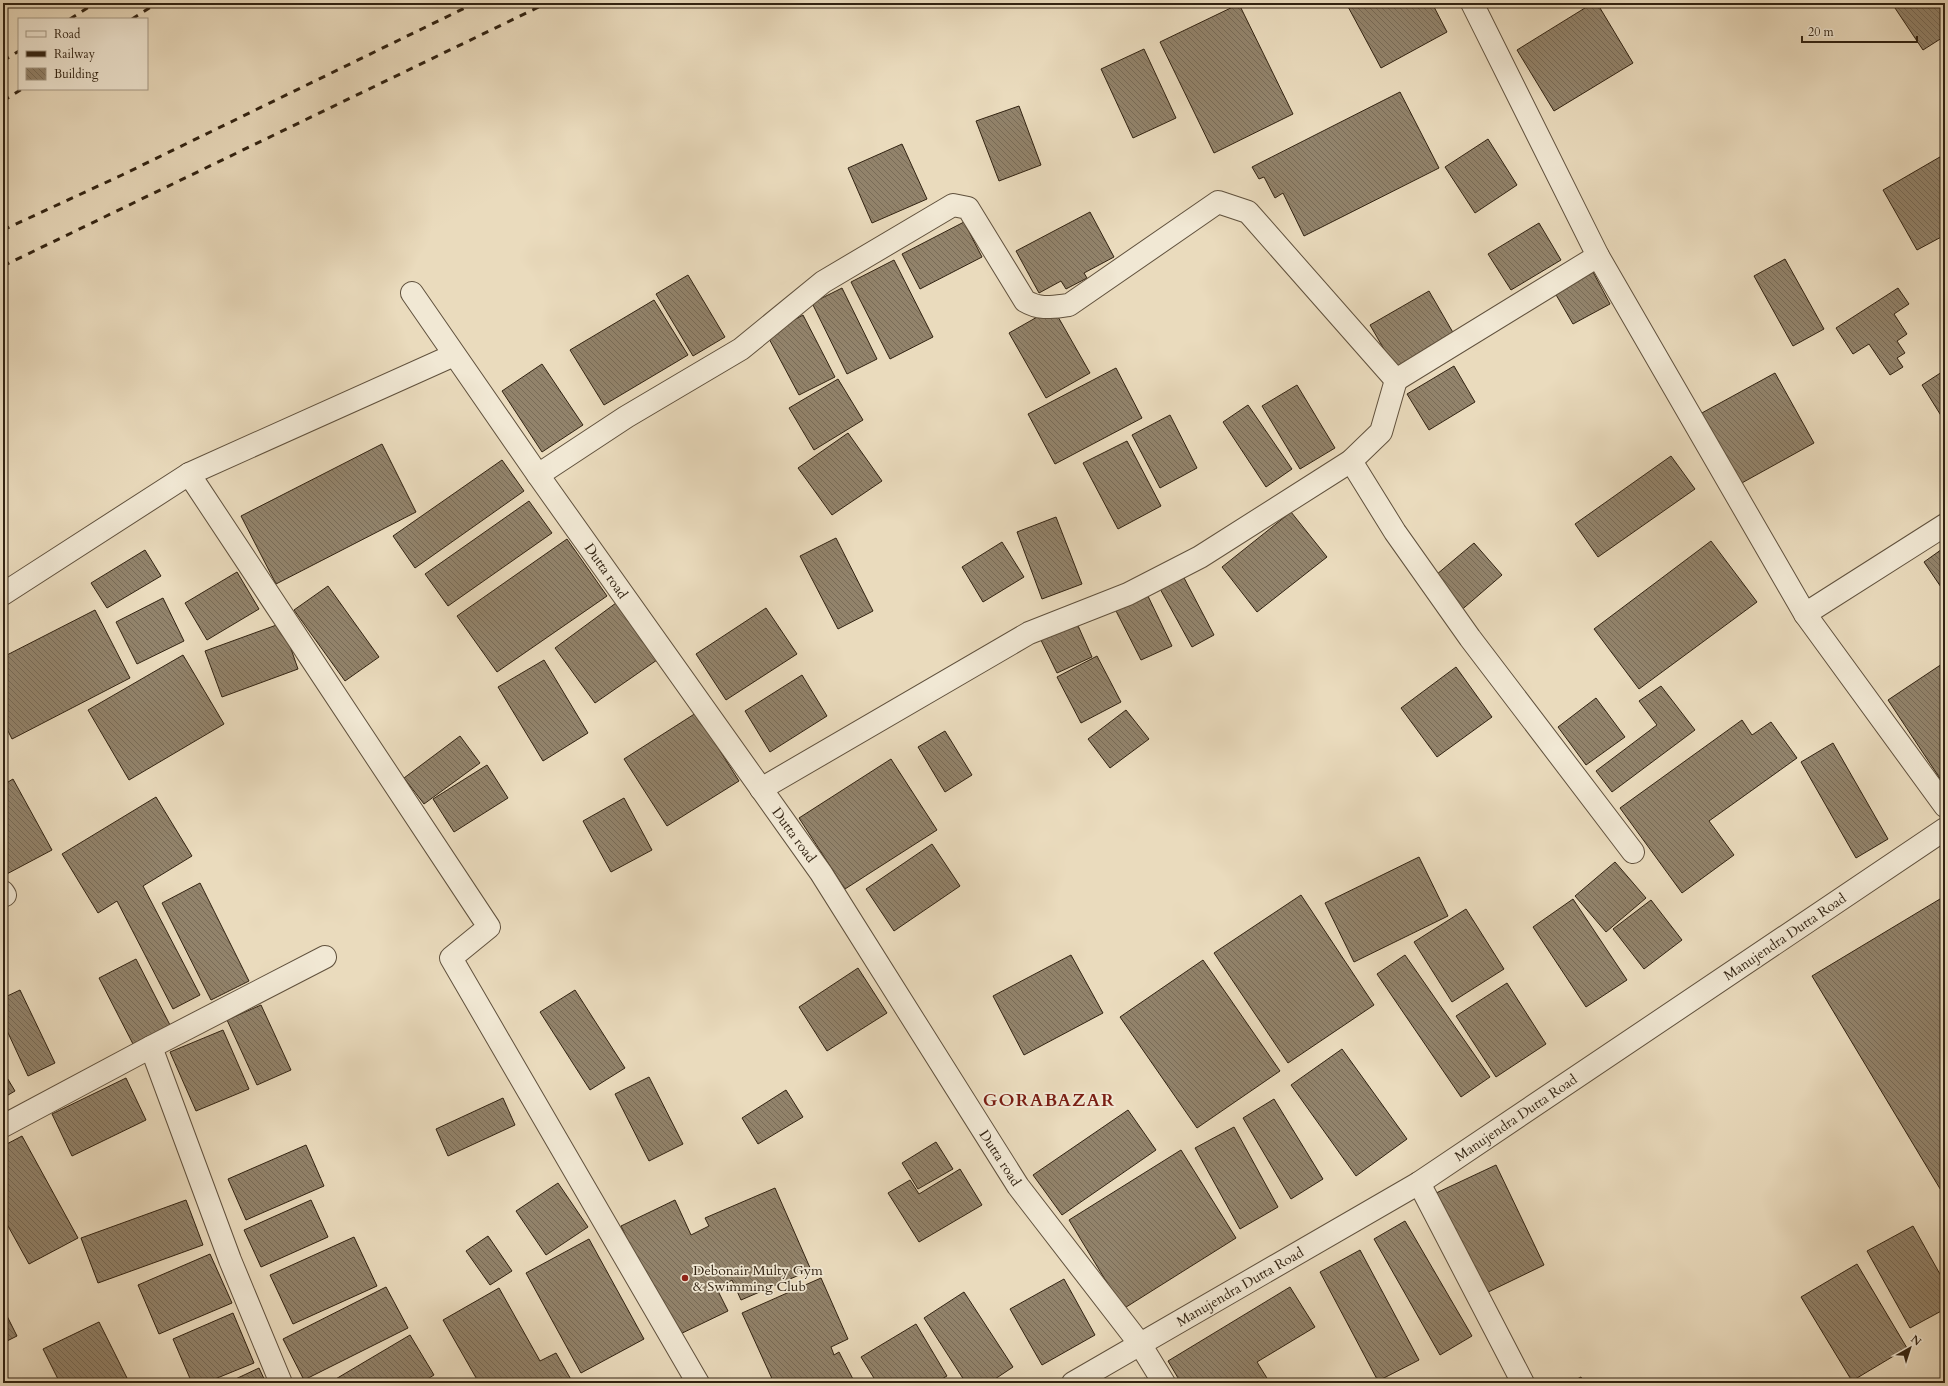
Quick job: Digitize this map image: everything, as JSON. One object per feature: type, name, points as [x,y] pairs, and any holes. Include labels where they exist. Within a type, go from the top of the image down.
[{"type":"street","points":[[1472,3],[1598,256],[1805,614],[1945,806]]},
{"type":"street","points":[[538,474],[626,418],[741,349],[823,282],[953,205],[968,208],[1025,301],[1035,307],[1048,308],[1069,305],[1218,202],[1248,212],[1396,380]]},
{"type":"street","points":[[761,789],[1029,633],[1128,594],[1200,557],[1351,461],[1380,432],[1396,380],[1598,256]]},
{"type":"street","name":"Dutta road","points":[[412,293],[538,474],[821,872],[1018,1186],[1140,1344],[1164,1383]]},
{"type":"street","points":[[3,594],[189,474],[454,355]]},
{"type":"street","points":[[1351,461],[1396,532],[1470,638],[1633,852]]},
{"type":"street","points":[[189,474],[490,927],[451,958],[698,1383]]},
{"type":"street","points":[[1805,614],[1945,525]]},
{"type":"street","name":"Manujendra Dutta Road","points":[[1073,1383],[1419,1183],[1945,829]]},
{"type":"street","points":[[3,1126],[325,957]]},
{"type":"street","points":[[151,1047],[230,1260],[281,1383]]},
{"type":"street","points":[[1419,1183],[1523,1383]]},
{"type":"building","points":[[1346,3],[1432,3],[1447,32],[1381,68]]},
{"type":"building","points":[[1593,3],[1597,3],[1633,63],[1554,111],[1517,50]]},
{"type":"building","points":[[1903,3],[1945,3],[1945,36],[1923,50],[1895,8]]},
{"type":"building","points":[[1239,4],[1293,114],[1214,153],[1160,42]]},
{"type":"building","points":[[1144,49],[1176,118],[1133,138],[1101,69]]},
{"type":"building","points":[[1400,92],[1439,168],[1304,236],[1283,193],[1275,198],[1264,177],[1259,179],[1252,167]]},
{"type":"building","points":[[1019,106],[1041,165],[999,181],[976,121]]},
{"type":"building","points":[[1488,139],[1517,185],[1475,213],[1445,167]]},
{"type":"building","points":[[902,144],[927,199],[872,223],[848,168]]},
{"type":"building","points":[[1945,154],[1945,235],[1917,250],[1883,190]]},
{"type":"building","points":[[1090,212],[1114,257],[1084,273],[1087,278],[1066,289],[1061,281],[1039,293],[1016,251]]},
{"type":"building","points":[[964,222],[982,257],[920,289],[902,254]]},
{"type":"building","points":[[1539,223],[1561,260],[1511,290],[1488,254]]},
{"type":"building","points":[[1785,259],[1824,329],[1793,346],[1754,276]]},
{"type":"building","points":[[894,260],[933,337],[890,359],[851,282]]},
{"type":"building","points":[[1593,272],[1610,304],[1573,324],[1555,293]]},
{"type":"building","points":[[688,275],[725,337],[693,356],[656,294]]},
{"type":"building","points":[[842,288],[877,359],[847,374],[812,303]]},
{"type":"building","points":[[1898,288],[1909,304],[1894,314],[1907,334],[1897,341],[1905,353],[1897,358],[1903,367],[1890,375],[1869,344],[1853,354],[1836,328]]},
{"type":"building","points":[[1429,291],[1455,336],[1396,370],[1370,325]]},
{"type":"building","points":[[654,300],[688,355],[604,405],[570,350]]},
{"type":"building","points":[[1053,308],[1090,373],[1046,398],[1009,333]]},
{"type":"building","points":[[803,315],[835,377],[799,395],[767,335]]},
{"type":"building","points":[[542,364],[583,425],[542,452],[502,391]]},
{"type":"building","points":[[1454,366],[1475,402],[1429,430],[1407,394]]},
{"type":"building","points":[[1116,368],[1142,418],[1055,464],[1028,414]]},
{"type":"building","points":[[1945,370],[1945,422],[1922,385]]},
{"type":"building","points":[[1775,373],[1814,443],[1740,484],[1700,414]]},
{"type":"building","points":[[838,379],[863,420],[814,450],[789,408]]},
{"type":"building","points":[[1297,385],[1335,448],[1300,469],[1262,406]]},
{"type":"building","points":[[1248,405],[1292,469],[1266,487],[1223,422]]},
{"type":"building","points":[[1170,415],[1197,468],[1160,488],[1132,435]]},
{"type":"building","points":[[848,433],[882,481],[832,515],[798,468]]},
{"type":"building","points":[[1127,441],[1161,506],[1118,529],[1083,463]]},
{"type":"building","points":[[382,444],[416,512],[276,584],[241,516]]},
{"type":"building","points":[[1671,456],[1695,489],[1598,557],[1575,524]]},
{"type":"building","points":[[502,460],[524,491],[415,568],[393,536]]},
{"type":"building","points":[[529,501],[552,533],[448,606],[425,574]]},
{"type":"building","points":[[1291,512],[1327,557],[1257,612],[1222,567]]},
{"type":"building","points":[[1056,517],[1082,584],[1042,599],[1017,532]]},
{"type":"building","points":[[836,538],[873,611],[838,629],[800,556]]},
{"type":"building","points":[[567,539],[607,596],[497,672],[457,616]]},
{"type":"building","points":[[1711,541],[1757,602],[1639,689],[1594,629]]},
{"type":"building","points":[[1002,542],[1024,577],[983,602],[962,567]]},
{"type":"building","points":[[1474,543],[1502,575],[1458,613],[1430,580]]},
{"type":"building","points":[[1945,547],[1945,593],[1924,562]]},
{"type":"building","points":[[145,550],[161,576],[107,608],[91,583]]},
{"type":"building","points":[[237,572],[259,609],[207,640],[185,603]]},
{"type":"building","points":[[1182,574],[1214,635],[1192,647],[1159,587]]},
{"type":"building","points":[[328,586],[379,657],[345,681],[294,610]]},
{"type":"building","points":[[1146,592],[1172,646],[1141,660],[1114,607]]},
{"type":"building","points":[[163,598],[184,641],[137,664],[116,622]]},
{"type":"building","points":[[616,603],[657,660],[595,703],[555,648]]},
{"type":"building","points":[[766,608],[797,654],[726,700],[696,654]]},
{"type":"building","points":[[95,610],[130,678],[12,739],[3,721],[3,657]]},
{"type":"building","points":[[1075,619],[1092,657],[1057,673],[1038,634]]},
{"type":"building","points":[[282,623],[298,669],[222,697],[205,651]]},
{"type":"building","points":[[183,655],[224,724],[129,780],[88,710]]},
{"type":"building","points":[[1097,656],[1121,702],[1081,723],[1057,677]]},
{"type":"building","points":[[544,660],[588,733],[543,761],[498,687]]},
{"type":"building","points":[[1945,662],[1945,786],[1888,700]]},
{"type":"building","points":[[1456,667],[1492,717],[1437,757],[1401,708]]},
{"type":"building","points":[[802,675],[827,716],[770,752],[745,711]]},
{"type":"building","points":[[1661,686],[1695,730],[1612,792],[1596,771],[1657,725],[1639,701]]},
{"type":"building","points":[[1596,698],[1625,737],[1586,765],[1558,727]]},
{"type":"building","points":[[1126,710],[1149,739],[1110,768],[1088,739]]},
{"type":"building","points":[[696,713],[739,781],[667,826],[624,759]]},
{"type":"building","points":[[1742,720],[1752,735],[1771,722],[1797,758],[1709,821],[1734,855],[1682,893],[1620,808]]},
{"type":"building","points":[[945,731],[972,775],[945,792],[918,747]]},
{"type":"building","points":[[460,736],[480,763],[424,804],[404,778]]},
{"type":"building","points":[[1833,743],[1888,839],[1856,858],[1801,762]]},
{"type":"building","points":[[891,759],[937,830],[845,889],[799,818]]},
{"type":"building","points":[[487,765],[508,798],[454,832],[433,799]]},
{"type":"building","points":[[13,779],[52,850],[3,876],[3,785]]},
{"type":"building","points":[[156,797],[192,856],[143,886],[200,995],[173,1009],[117,901],[98,913],[62,854]]},
{"type":"building","points":[[624,798],[652,850],[611,872],[583,821]]},
{"type":"building","points":[[932,844],[960,886],[894,931],[866,889]]},
{"type":"building","points":[[1419,857],[1448,916],[1354,962],[1325,903]]},
{"type":"building","points":[[1615,862],[1646,898],[1606,932],[1575,896]]},
{"type":"building","points":[[200,883],[249,981],[211,1000],[162,903]]},
{"type":"building","points":[[1301,895],[1374,1005],[1288,1063],[1214,953]]},
{"type":"building","points":[[1945,896],[1945,1197],[1812,976]]},
{"type":"building","points":[[1573,899],[1627,980],[1586,1007],[1533,927]]},
{"type":"building","points":[[1651,900],[1682,940],[1644,969],[1613,929]]},
{"type":"building","points":[[1466,909],[1504,969],[1452,1002],[1414,942]]},
{"type":"building","points":[[1071,955],[1103,1013],[1024,1055],[993,996]]},
{"type":"building","points":[[1405,955],[1490,1077],[1461,1097],[1377,974]]},
{"type":"building","points":[[136,959],[170,1025],[133,1044],[99,978]]},
{"type":"building","points":[[1203,960],[1280,1071],[1197,1128],[1120,1017]]},
{"type":"building","points":[[858,968],[887,1013],[827,1051],[799,1007]]},
{"type":"building","points":[[1507,983],[1546,1044],[1496,1077],[1456,1016]]},
{"type":"building","points":[[20,990],[55,1063],[28,1076],[3,1022],[3,998]]},
{"type":"building","points":[[575,990],[625,1068],[590,1090],[540,1012]]},
{"type":"building","points":[[261,1005],[291,1070],[257,1085],[227,1020]]},
{"type":"building","points":[[223,1030],[249,1089],[196,1111],[170,1052]]},
{"type":"building","points":[[1342,1049],[1407,1139],[1356,1176],[1291,1085]]},
{"type":"building","points":[[3,1071],[15,1091],[3,1098]]},
{"type":"building","points":[[649,1077],[683,1144],[649,1161],[615,1094]]},
{"type":"building","points":[[126,1078],[146,1120],[72,1156],[52,1114]]},
{"type":"building","points":[[786,1090],[803,1117],[758,1144],[742,1118]]},
{"type":"building","points":[[503,1098],[515,1125],[448,1156],[436,1129]]},
{"type":"building","points":[[1274,1099],[1323,1179],[1291,1199],[1243,1118]]},
{"type":"building","points":[[1128,1110],[1156,1150],[1062,1215],[1033,1175]]},
{"type":"building","points":[[1234,1127],[1278,1207],[1240,1229],[1195,1148]]},
{"type":"building","points":[[22,1136],[78,1238],[29,1264],[3,1217],[3,1146]]},
{"type":"building","points":[[936,1142],[953,1169],[918,1189],[902,1163]]},
{"type":"building","points":[[306,1145],[324,1186],[246,1220],[228,1179]]},
{"type":"building","points":[[1181,1150],[1236,1238],[1123,1309],[1069,1220]]},
{"type":"building","points":[[1496,1165],[1544,1265],[1482,1295],[1434,1194]]},
{"type":"building","points":[[960,1169],[982,1205],[919,1242],[888,1193],[910,1180],[919,1194]]},
{"type":"building","points":[[558,1183],[588,1227],[546,1255],[516,1211]]},
{"type":"building","points":[[775,1188],[811,1270],[741,1300],[732,1280],[717,1289],[728,1311],[674,1337],[621,1226],[675,1200],[691,1235],[709,1226],[705,1218]]},
{"type":"building","points":[[186,1200],[203,1245],[98,1283],[81,1238]]},
{"type":"building","points":[[311,1200],[328,1237],[261,1267],[244,1230]]},
{"type":"building","points":[[1405,1221],[1472,1336],[1440,1355],[1374,1239]]},
{"type":"building","points":[[1913,1226],[1945,1283],[1945,1309],[1910,1328],[1867,1251]]},
{"type":"building","points":[[488,1236],[512,1271],[490,1285],[466,1251]]},
{"type":"building","points":[[354,1237],[377,1286],[293,1324],[270,1275]]},
{"type":"building","points":[[589,1239],[644,1339],[581,1373],[526,1273]]},
{"type":"building","points":[[1360,1250],[1419,1360],[1378,1381],[1320,1272]]},
{"type":"building","points":[[210,1254],[232,1303],[159,1334],[138,1285]]},
{"type":"building","points":[[1857,1264],[1907,1348],[1852,1381],[1801,1297]]},
{"type":"building","points":[[821,1278],[848,1339],[831,1347],[834,1355],[839,1352],[855,1383],[774,1383],[742,1313]]},
{"type":"building","points":[[1064,1279],[1095,1335],[1042,1365],[1010,1309]]},
{"type":"building","points":[[386,1287],[408,1328],[304,1380],[283,1339]]},
{"type":"building","points":[[1290,1287],[1315,1327],[1257,1362],[1270,1383],[1181,1383],[1168,1361]]},
{"type":"building","points":[[499,1288],[540,1361],[556,1353],[573,1383],[479,1383],[443,1320]]},
{"type":"building","points":[[964,1292],[1013,1367],[989,1383],[966,1383],[924,1318]]},
{"type":"building","points":[[3,1308],[17,1336],[3,1343]]},
{"type":"building","points":[[233,1313],[254,1363],[205,1383],[192,1383],[173,1339]]},
{"type":"building","points":[[99,1322],[127,1378],[116,1383],[60,1383],[43,1349]]},
{"type":"building","points":[[916,1324],[947,1376],[935,1383],[877,1383],[861,1357]]},
{"type":"building","points":[[410,1335],[434,1375],[421,1383],[329,1383]]},
{"type":"building","points":[[259,1368],[266,1383],[227,1383]]},
{"type":"building","points":[[1581,1377],[1584,1383],[1569,1383]]},
{"type":"building","points":[[1145,1378],[1149,1383],[1137,1383]]},
{"type":"railway","points":[[72,18],[95,3]]},
{"type":"railway","points":[[134,18],[157,3]]},
{"type":"railway","points":[[3,230],[122,175],[475,3]]},
{"type":"railway","points":[[3,266],[547,3]]},
{"type":"railway","points":[[3,61],[18,52]]},
{"type":"railway","points":[[3,101],[20,90]]},
{"type":"place","name":"Debonair Multy Gym & Swimming Club","points":[[685,1278]]},
{"type":"district","name":"GORABAZAR","points":[[1049,1100]]}]
